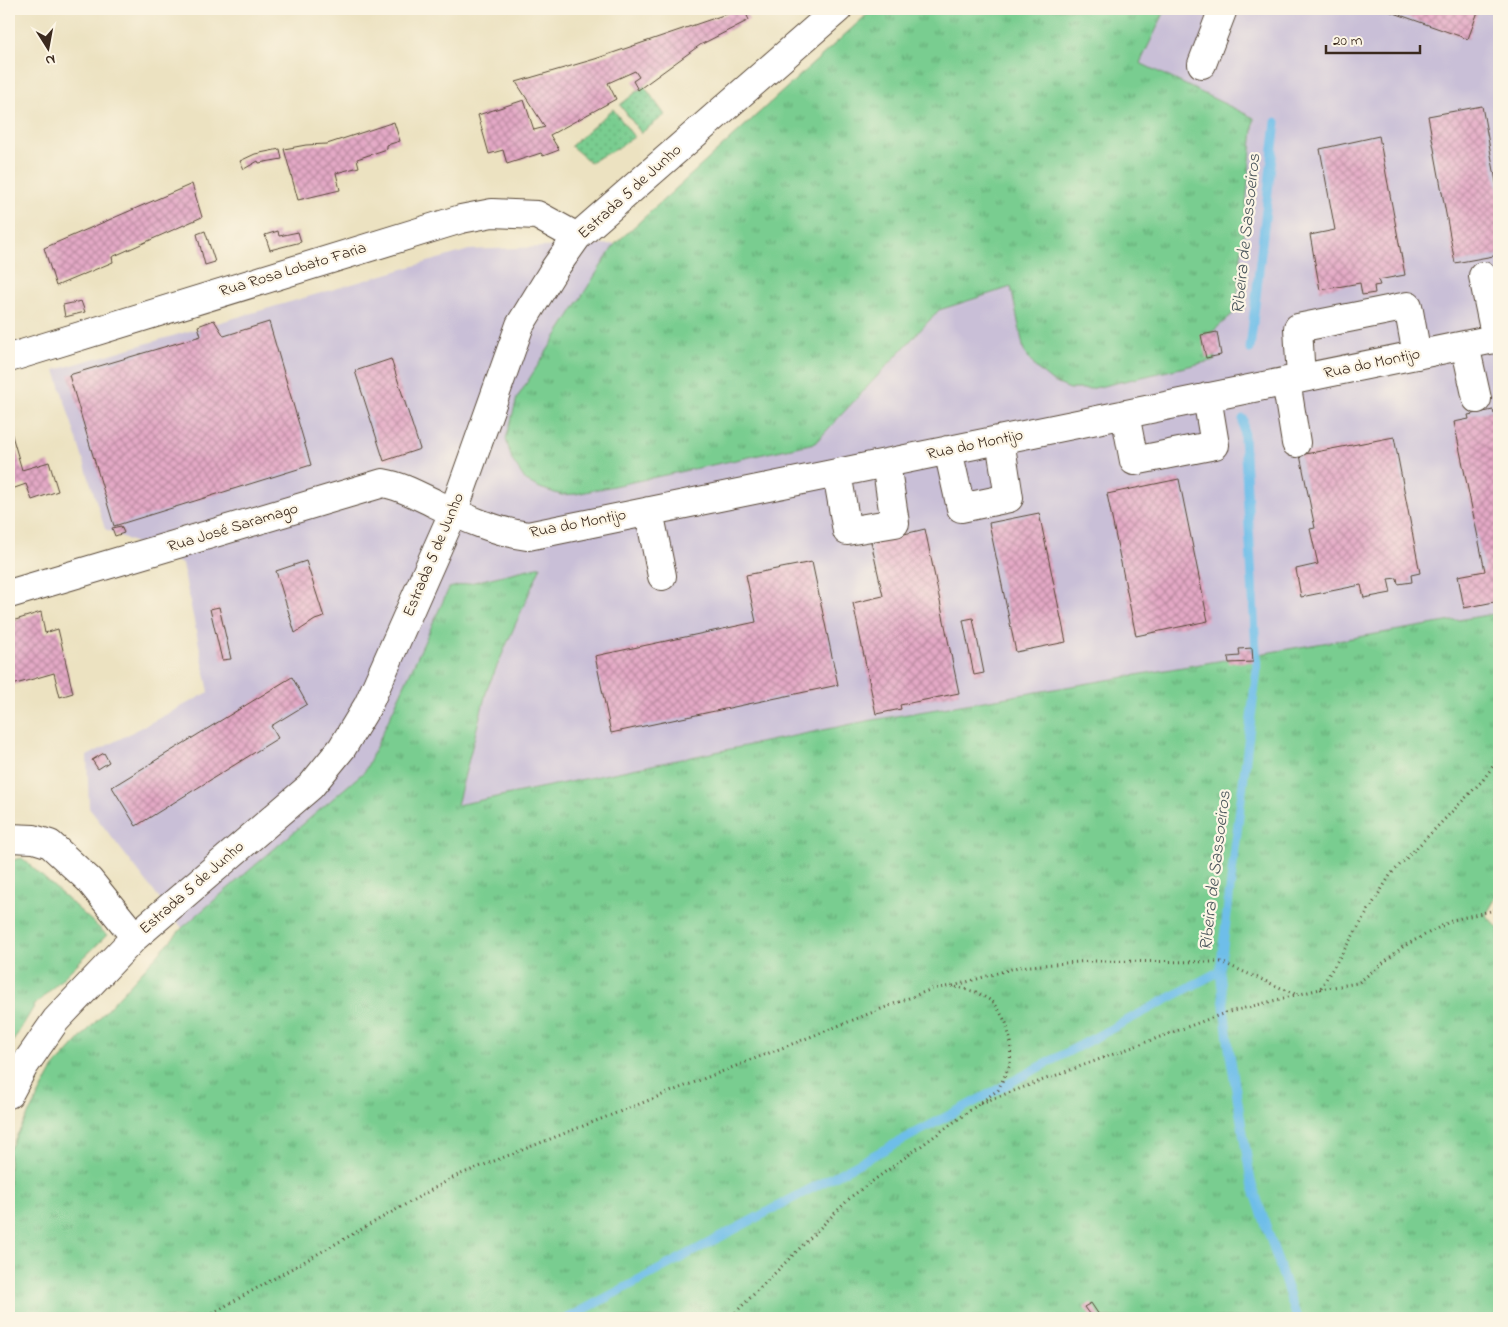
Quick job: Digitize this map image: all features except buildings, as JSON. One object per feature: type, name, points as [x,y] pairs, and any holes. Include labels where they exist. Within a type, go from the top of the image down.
[{"type":"street","name":"Estrada 5 de Junho","points":[[9,1094],[24,1066],[56,1020],[136,937],[311,786],[342,748],[368,705],[454,513],[520,325],[555,268],[577,237],[838,9]]},
{"type":"street","points":[[1202,64],[1224,9]]},
{"type":"street","name":"Rua Rosa Lobato Faria","points":[[9,358],[461,219],[492,213],[537,214],[577,237]]},
{"type":"street","points":[[1483,276],[1498,339]]},
{"type":"street","points":[[1296,443],[1294,380],[1298,328],[1408,306],[1417,355]]},
{"type":"street","name":"Rua do Montijo","points":[[454,513],[510,533],[528,536],[1498,339]]},
{"type":"street","points":[[1465,345],[1477,399]]},
{"type":"street","points":[[1124,414],[1134,461],[1216,445],[1207,397]]},
{"type":"street","points":[[948,450],[961,508],[1009,498],[1000,440]]},
{"type":"street","points":[[837,473],[847,531],[895,523],[886,463]]},
{"type":"street","name":"Rua José Saramago","points":[[9,594],[383,483],[394,485],[454,513]]},
{"type":"street","points":[[650,511],[662,576]]},
{"type":"street","points":[[9,838],[34,838],[50,844],[89,880],[136,937]]},
{"type":"path","points":[[1320,989],[1391,874],[1484,780],[1499,758]]},
{"type":"path","points":[[976,1105],[1225,1013],[1320,989],[1358,983],[1404,946],[1453,920],[1499,909]]},
{"type":"path","points":[[204,1318],[456,1176],[932,989],[951,986],[1018,967],[1090,961],[1221,962],[1296,995]]},
{"type":"path","points":[[730,1318],[852,1196],[998,1090],[1010,1065],[1011,1042],[1006,1023],[995,1003],[976,992],[951,986]]},
{"type":"shaded area","points":[[873,9],[1499,9],[1499,613],[867,721],[457,805],[487,689],[540,566],[449,588],[365,771],[182,928],[89,808],[87,756],[209,692],[182,564],[105,529],[55,370],[469,250],[615,244]]},
{"type":"green space","points":[[873,9],[1166,9],[1140,63],[1254,118],[1236,311],[1211,333],[1215,360],[1090,389],[1070,389],[1053,382],[1036,368],[1024,351],[1011,287],[939,310],[815,443],[576,494],[561,495],[526,481],[512,460],[506,439],[517,398],[615,244]]},
{"type":"green space","points":[[644,86],[665,115],[641,133],[620,105]]},
{"type":"green space","points":[[613,109],[634,137],[618,148],[590,162],[571,146]]},
{"type":"green space","points":[[541,566],[487,689],[457,805],[867,721],[1499,613],[1499,892],[1486,915],[1499,929],[1499,1318],[9,1318],[9,1150],[54,1067],[182,928],[365,771],[449,588]]},
{"type":"green space","points":[[22,858],[107,935],[35,1005],[9,1048],[9,861]]},
{"type":"waterway","name":"Ribeira de Sassoeiros","points":[[1250,349],[1276,122]]},
{"type":"waterway","name":"Ribeira de Sassoeiros","points":[[1243,419],[1257,669],[1220,971],[1229,1048],[1251,1181],[1297,1318]]},
{"type":"waterway","points":[[568,1318],[1220,971]]}]
